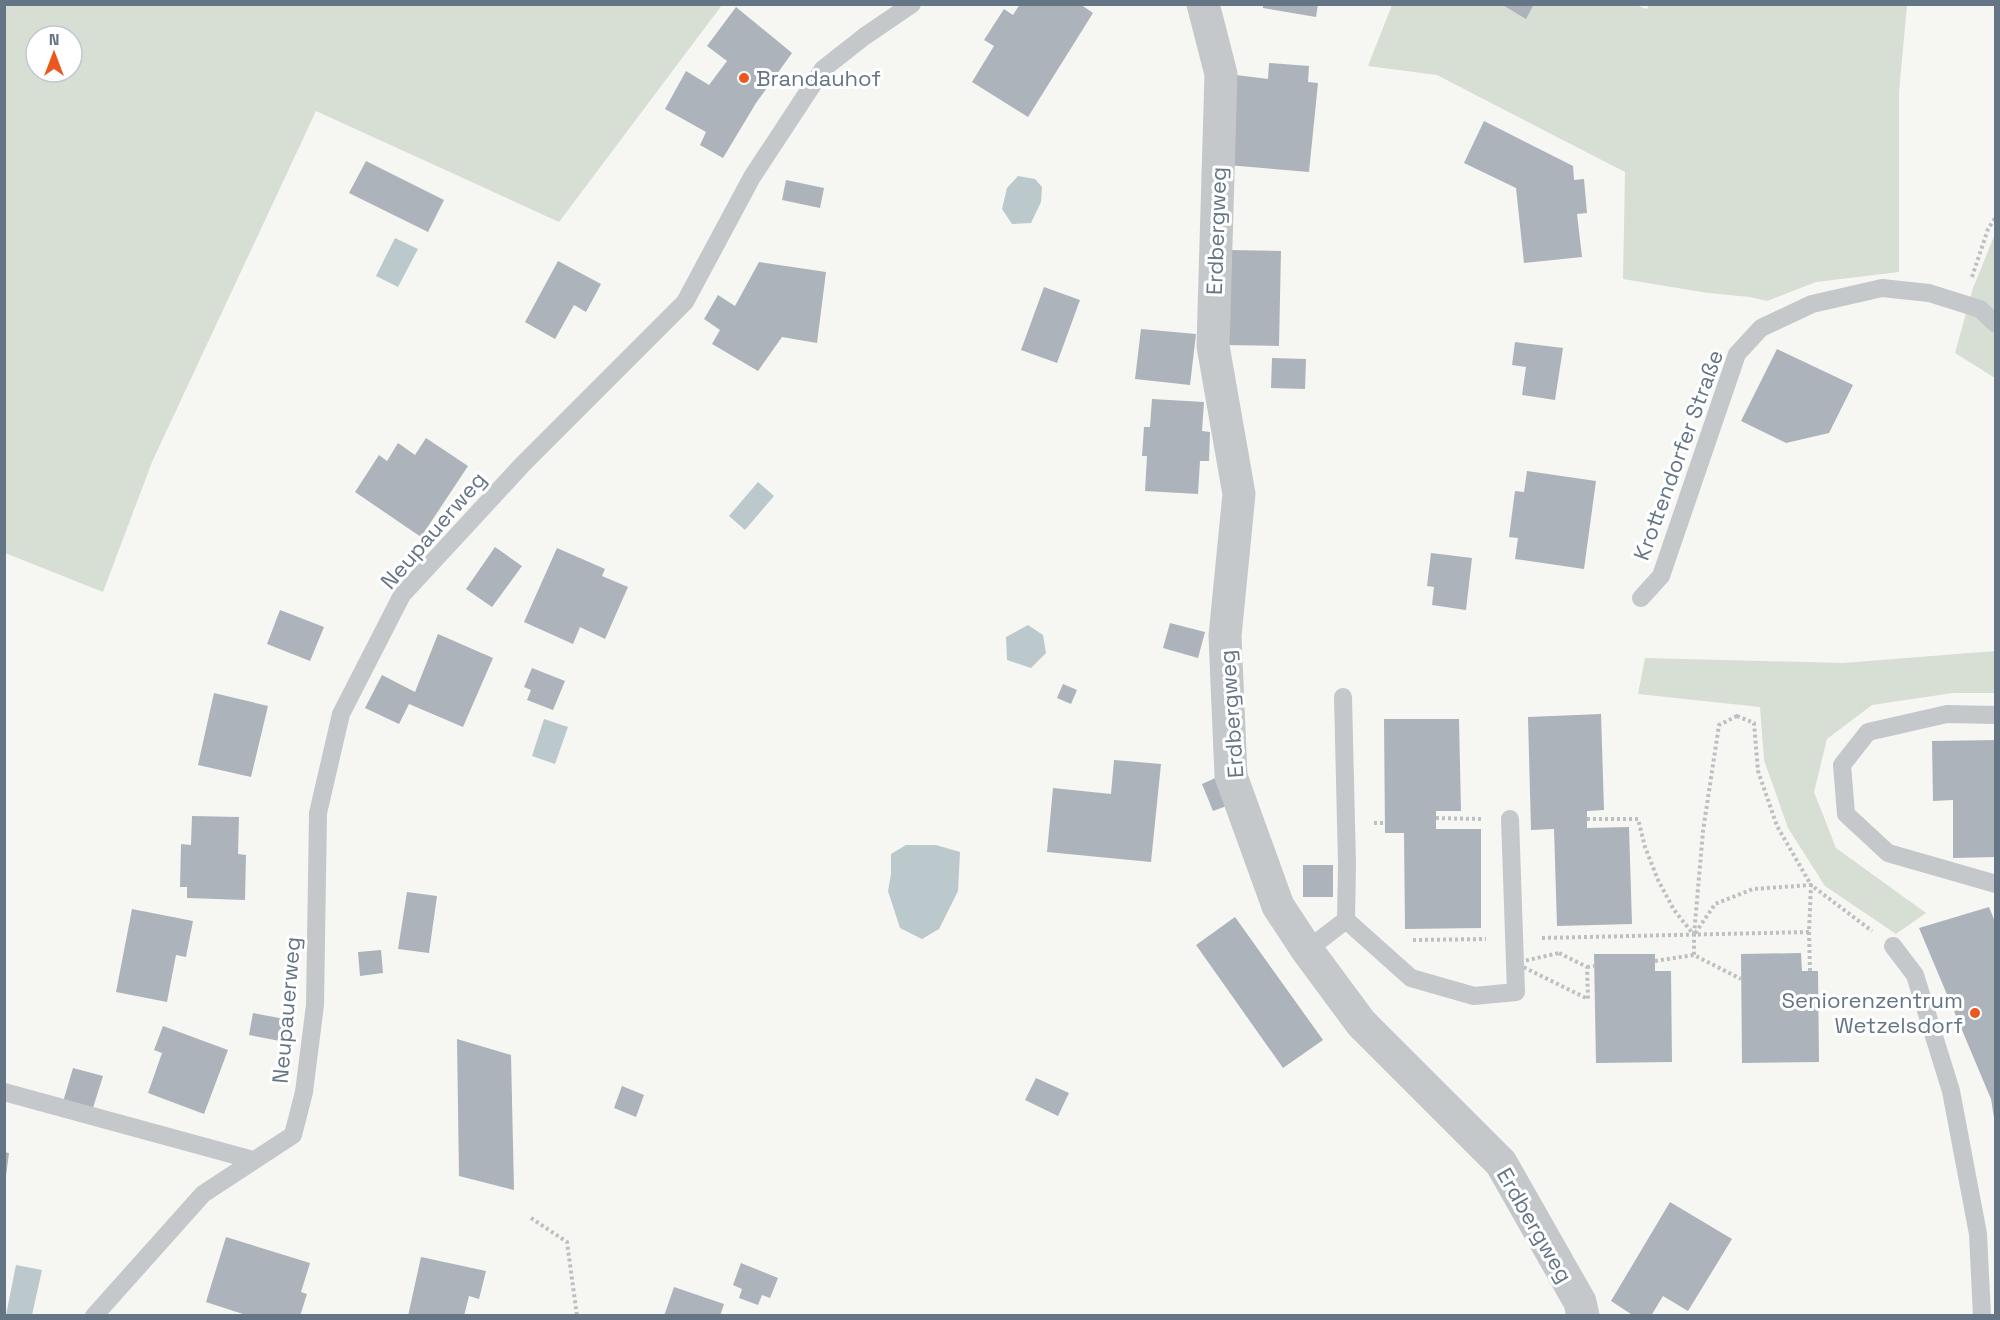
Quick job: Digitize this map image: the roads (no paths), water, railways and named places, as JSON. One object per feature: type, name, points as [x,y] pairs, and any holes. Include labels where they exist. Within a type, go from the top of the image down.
[{"type":"street","name":"Erdbergweg","points":[[1203,4],[1221,74],[1213,346],[1239,494],[1226,636],[1231,776],[1278,906],[1360,1023],[1501,1163],[1580,1302],[1583,1316]]},
{"type":"lane","name":"Neupauerweg","points":[[94,1316],[203,1194],[293,1135],[304,1092],[315,1005],[318,813],[341,714],[402,595],[523,464],[685,302],[752,177],[823,69],[865,36],[912,4]]},
{"type":"lane","name":"Krottendorfer Straße","points":[[1641,598],[1661,576],[1737,354],[1761,328],[1812,304],[1882,288],[1929,293],[1962,303],[1980,309],[1995,324]]},
{"type":"lane","points":[[1343,697],[1346,920],[1411,978],[1474,996],[1516,992],[1510,819]]},
{"type":"lane","points":[[1995,715],[1947,714],[1868,732],[1842,765],[1846,814],[1888,853],[1995,884]]},
{"type":"lane","points":[[1307,950],[1346,920]]},
{"type":"lane","points":[[1893,946],[1915,975],[1951,1090],[1978,1234],[1982,1316]]},
{"type":"lane","points":[[4,1092],[253,1160]]},
{"type":"place","name":"Brandauhof","points":[[744,78]]},
{"type":"place","name":"Seniorenzentrum Wetzelsdorf","points":[[1975,1013]]}]
